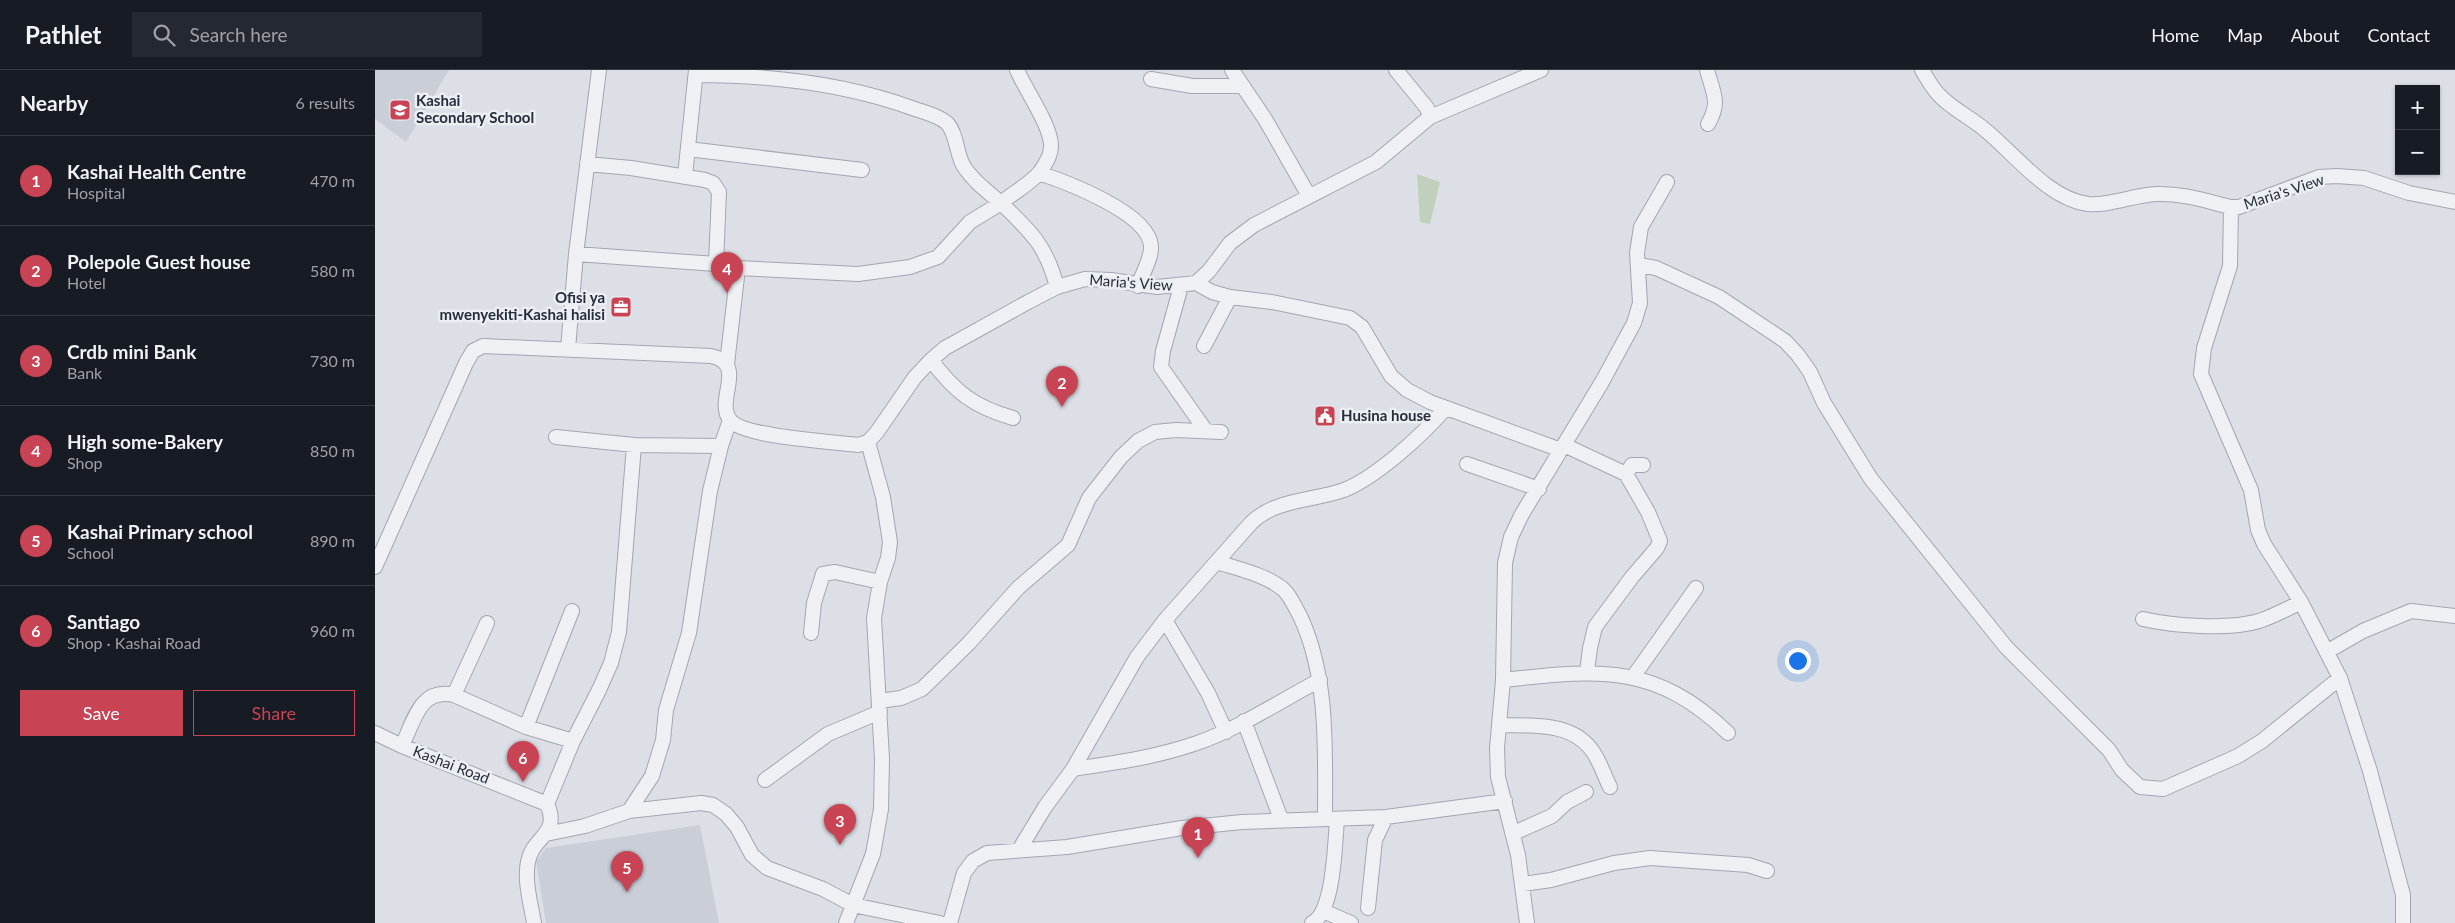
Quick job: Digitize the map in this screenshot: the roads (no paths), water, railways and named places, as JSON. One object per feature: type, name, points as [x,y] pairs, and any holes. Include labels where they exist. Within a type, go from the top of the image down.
[{"type":"street","points":[[567,349],[576,254],[599,70]]},
{"type":"street","points":[[576,254],[716,264],[738,268],[858,274],[911,267],[938,257],[970,222],[1001,203],[1039,173],[1049,159],[1051,148],[1049,130],[1024,87],[1017,70]]},
{"type":"street","points":[[1232,70],[1309,196]]},
{"type":"street","points":[[1396,70],[1427,108],[1430,117]]},
{"type":"street","name":"Maria's View","points":[[868,442],[915,377],[945,348],[1057,287],[1085,279],[1111,280],[1138,286],[1181,286],[1196,282],[1209,271],[1230,243],[1241,233],[1376,162],[1430,117],[1541,70]]},
{"type":"street","points":[[1707,70],[1716,103],[1716,109],[1709,124]]},
{"type":"street","name":"Maria's View","points":[[1921,70],[1947,103],[1985,130],[2025,167],[2061,194],[2089,204],[2156,194],[2178,195],[2231,207],[2239,207],[2319,177],[2337,176],[2364,178],[2409,193],[2455,202]]},
{"type":"street","points":[[685,176],[696,73],[754,76],[869,93],[938,118],[946,123],[951,130],[963,165],[973,178],[1001,203],[1039,243],[1051,265],[1057,287]]},
{"type":"street","points":[[1151,79],[1192,86],[1243,86]]},
{"type":"street","points":[[688,149],[862,170]]},
{"type":"street","points":[[587,164],[685,176],[713,183],[719,192],[716,264]]},
{"type":"street","points":[[1039,173],[1090,192],[1128,216],[1147,234],[1151,251],[1138,286]]},
{"type":"street","points":[[1527,923],[1523,884],[1514,833],[1499,776],[1505,563],[1511,537],[1522,514],[1539,489],[1602,382],[1634,323],[1639,304],[1639,265],[1637,253],[1641,227],[1667,182]]},
{"type":"street","points":[[2231,207],[2231,266],[2204,348],[2201,374],[2251,490],[2258,530],[2264,544],[2301,602],[2340,678],[2370,771],[2403,895],[2403,923]]},
{"type":"street","points":[[1639,265],[1667,273],[1719,297],[1770,330],[1799,355],[1810,372],[1824,403],[1871,479],[2006,647],[2109,750],[2122,770],[2140,787],[2163,789],[2239,756],[2262,741],[2340,678]]},
{"type":"street","points":[[738,268],[727,364],[729,374],[726,411],[730,420],[738,426],[779,436],[858,445],[868,442],[889,523],[890,542],[888,558],[880,582],[874,618],[880,706],[881,810],[873,854],[846,923]]},
{"type":"street","points":[[1196,282],[1211,292],[1230,297],[1337,315],[1357,322],[1391,376],[1407,390],[1446,408],[1563,447],[1626,474],[1649,512],[1661,540],[1657,548],[1595,628],[1589,648],[1587,672]]},
{"type":"street","points":[[1181,286],[1163,351],[1161,367],[1206,431]]},
{"type":"street","points":[[1205,346],[1230,297]]},
{"type":"street","points":[[375,567],[473,351],[483,346],[499,346],[711,356],[722,358],[727,364]]},
{"type":"street","points":[[931,360],[953,388],[968,399],[981,407],[1013,418]]},
{"type":"street","points":[[1019,850],[1045,807],[1073,769],[1137,657],[1165,620],[1259,515],[1273,508],[1353,486],[1421,434],[1446,408]]},
{"type":"street","points":[[629,811],[652,776],[663,740],[666,710],[689,633],[710,491],[721,446],[730,420]]},
{"type":"street","points":[[765,780],[828,734],[880,706],[923,689],[969,643],[1024,583],[1068,545],[1089,498],[1121,457],[1138,441],[1155,432],[1176,430],[1221,432]]},
{"type":"street","points":[[556,438],[634,445],[721,446]]},
{"type":"street","points":[[534,923],[527,874],[528,860],[547,834],[552,819],[547,804],[573,741],[611,663],[619,632],[634,445]]},
{"type":"street","points":[[1467,464],[1539,489]]},
{"type":"street","points":[[1626,474],[1632,464],[1643,465]]},
{"type":"street","points":[[1217,562],[1270,580],[1284,590],[1293,603],[1314,648],[1321,680],[1331,819],[1329,893],[1323,911],[1317,920],[1312,923]]},
{"type":"street","points":[[811,633],[814,603],[823,574],[835,572],[880,582]]},
{"type":"street","points":[[1633,677],[1696,588]]},
{"type":"street","points":[[2143,619],[2168,625],[2247,623],[2272,616],[2301,602]]},
{"type":"street","points":[[526,727],[572,611]]},
{"type":"street","points":[[2327,651],[2363,631],[2411,612],[2455,616]]},
{"type":"street","points":[[1165,620],[1208,693],[1225,732]]},
{"type":"street","points":[[454,695],[487,623]]},
{"type":"street","points":[[1503,680],[1587,672],[1612,673],[1633,677],[1649,681],[1689,701],[1704,711],[1728,733]]},
{"type":"street","points":[[1073,769],[1146,758],[1197,743],[1225,732],[1321,680]]},
{"type":"street","points":[[402,746],[426,700],[433,694],[442,692],[454,695],[526,727],[573,741]]},
{"type":"street","points":[[1244,721],[1281,819]]},
{"type":"street","points":[[1499,725],[1547,727],[1573,733],[1583,740],[1595,755],[1610,787]]},
{"type":"street","name":"Kashai Road","points":[[375,733],[402,746],[547,804]]},
{"type":"street","points":[[1514,833],[1552,816],[1567,802],[1586,792]]},
{"type":"street","points":[[950,923],[967,867],[987,853],[1067,847],[1182,828],[1281,819],[1385,817],[1505,801]]},
{"type":"street","points":[[547,834],[585,826],[629,811],[701,803],[713,805],[726,814],[737,827],[752,855],[767,868],[823,889],[853,905],[940,923]]},
{"type":"street","points":[[1368,908],[1375,840],[1385,817]]},
{"type":"street","points":[[1523,884],[1551,880],[1614,863],[1650,858],[1747,865],[1767,871]]},
{"type":"street","points":[[1323,911],[1351,923]]},
{"type":"place","name":"Kashai Secondary School","points":[[400,110]]},
{"type":"place","name":"High some-Bakery","points":[[727,293]]},
{"type":"place","name":"Ofisi ya mwenyekiti-Kashai halisi","points":[[621,307]]},
{"type":"place","name":"Polepole Guest house","points":[[1062,407]]},
{"type":"place","name":"Husina house","points":[[1325,416]]},
{"type":"place","name":"Santiago","points":[[523,782]]},
{"type":"place","name":"Crdb mini Bank","points":[[840,845]]},
{"type":"place","name":"Kashai Health Centre","points":[[1198,858]]},
{"type":"place","name":"Kashai Primary school","points":[[627,892]]}]
